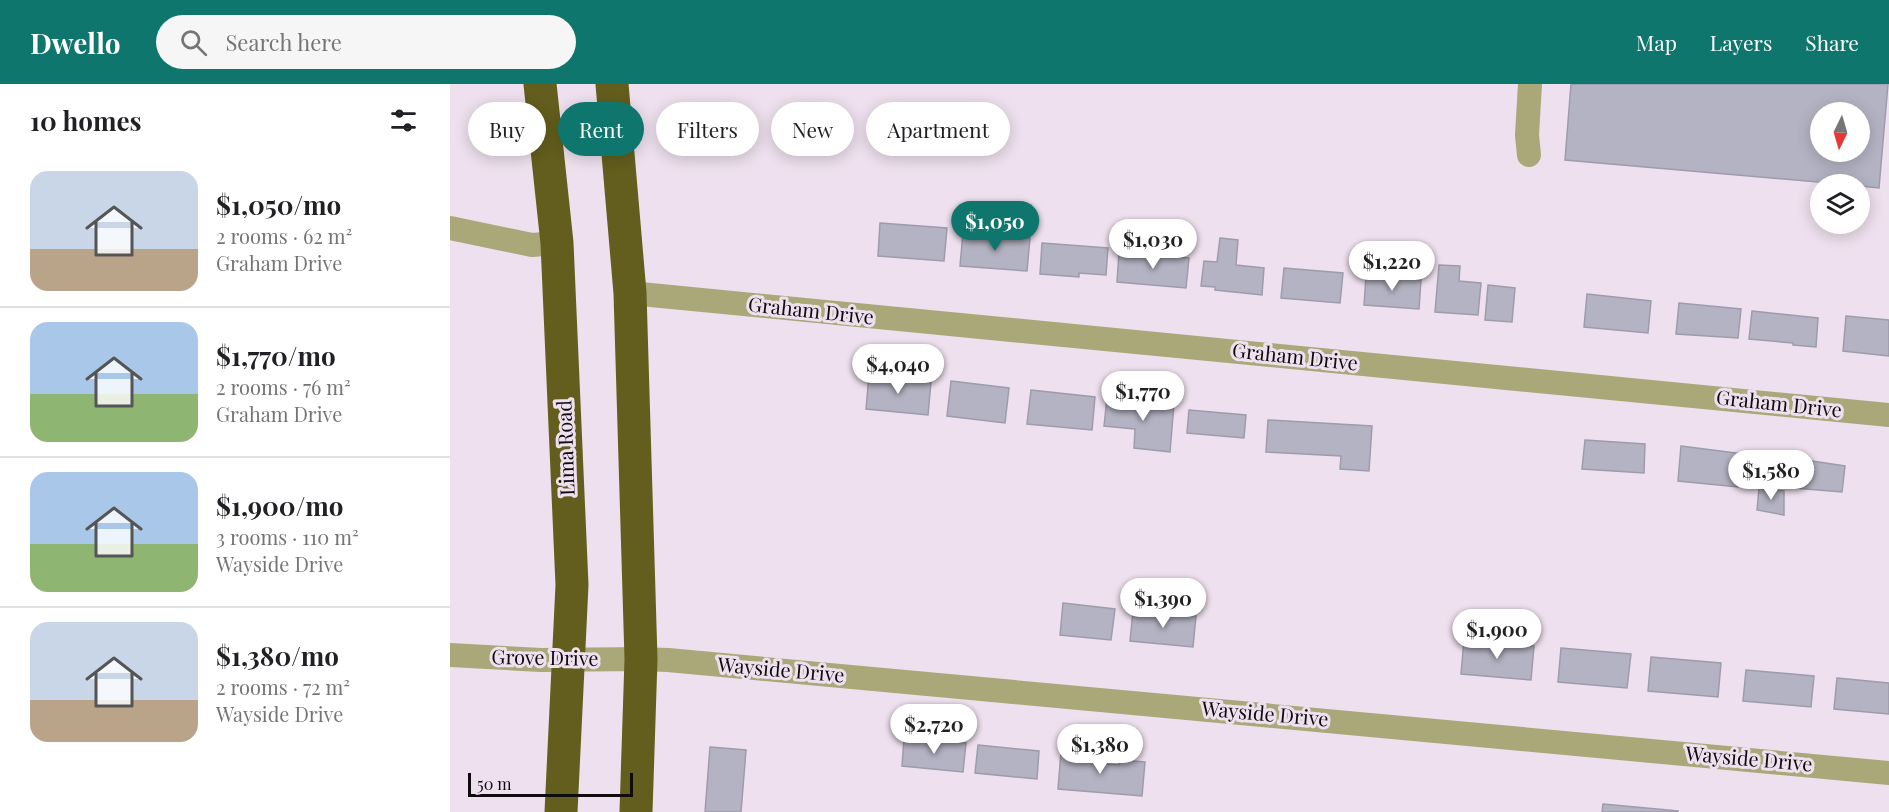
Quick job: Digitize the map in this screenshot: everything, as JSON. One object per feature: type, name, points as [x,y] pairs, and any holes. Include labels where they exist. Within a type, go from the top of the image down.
[{"type":"highway","name":"Lima Road","points":[[540,84],[557,243],[572,585],[561,812]]},
{"type":"highway","points":[[612,84],[630,293],[641,658],[636,812]]},
{"type":"street","points":[[1529,155],[1527,135],[1530,84]]},
{"type":"street","points":[[450,228],[532,245],[557,243]]},
{"type":"street","name":"Graham Drive","points":[[630,293],[1889,415]]},
{"type":"street","name":"Grove Drive","points":[[450,655],[568,661],[641,658]]},
{"type":"street","name":"Wayside Drive","points":[[641,658],[1889,772]]},
{"type":"building","points":[[1571,84],[1888,84],[1879,188],[1870,187],[1870,174],[1810,174],[1810,181],[1565,160]]},
{"type":"building","points":[[880,223],[947,228],[944,261],[878,256]]},
{"type":"building","points":[[963,232],[1030,238],[1027,271],[960,266]]},
{"type":"building","points":[[1220,238],[1238,240],[1236,265],[1264,268],[1262,295],[1215,290],[1215,287],[1201,286],[1204,261],[1217,262]]},
{"type":"building","points":[[1042,243],[1108,248],[1106,275],[1079,273],[1079,277],[1040,274]]},
{"type":"building","points":[[1119,252],[1189,258],[1186,288],[1117,282]]},
{"type":"building","points":[[1439,265],[1460,266],[1459,281],[1481,283],[1478,315],[1435,312]]},
{"type":"building","points":[[1284,268],[1343,273],[1340,303],[1281,298]]},
{"type":"building","points":[[1366,276],[1421,280],[1419,309],[1364,305]]},
{"type":"building","points":[[1488,285],[1515,288],[1512,322],[1485,320]]},
{"type":"building","points":[[1587,294],[1651,301],[1648,333],[1584,327]]},
{"type":"building","points":[[1679,303],[1741,309],[1738,338],[1676,334]]},
{"type":"building","points":[[1752,311],[1818,318],[1816,347],[1749,339]]},
{"type":"building","points":[[1846,316],[1889,320],[1889,356],[1843,351]]},
{"type":"building","points":[[869,375],[931,382],[928,415],[866,409]]},
{"type":"building","points":[[951,381],[1009,388],[1005,423],[947,416]]},
{"type":"building","points":[[1031,390],[1095,397],[1092,430],[1027,424]]},
{"type":"building","points":[[1107,398],[1174,404],[1170,452],[1134,448],[1135,429],[1104,426]]},
{"type":"building","points":[[1189,410],[1246,415],[1244,438],[1187,433]]},
{"type":"building","points":[[1268,420],[1372,426],[1369,471],[1340,469],[1341,456],[1266,452]]},
{"type":"building","points":[[1585,440],[1645,444],[1644,473],[1582,469]]},
{"type":"building","points":[[1681,446],[1743,454],[1738,487],[1678,481]]},
{"type":"building","points":[[1785,457],[1845,466],[1842,492],[1781,487]]},
{"type":"building","points":[[1759,488],[1784,491],[1784,515],[1757,510]]},
{"type":"building","points":[[1063,603],[1115,609],[1111,640],[1060,635]]},
{"type":"building","points":[[1133,611],[1196,616],[1193,647],[1130,641]]},
{"type":"building","points":[[1464,640],[1534,646],[1531,680],[1461,674]]},
{"type":"building","points":[[1561,648],[1631,654],[1627,688],[1558,682]]},
{"type":"building","points":[[1651,657],[1721,663],[1718,697],[1648,691]]},
{"type":"building","points":[[1746,670],[1814,676],[1811,707],[1743,701]]},
{"type":"building","points":[[1837,678],[1889,683],[1889,714],[1834,709]]},
{"type":"building","points":[[904,738],[966,743],[963,772],[902,766]]},
{"type":"building","points":[[978,745],[1039,751],[1037,779],[975,773]]},
{"type":"building","points":[[710,747],[746,750],[741,812],[705,812]]},
{"type":"building","points":[[1061,752],[1095,755],[1094,763],[1119,765],[1120,760],[1145,762],[1142,796],[1058,789]]},
{"type":"building","points":[[1603,804],[1678,811],[1678,812],[1602,812]]}]
